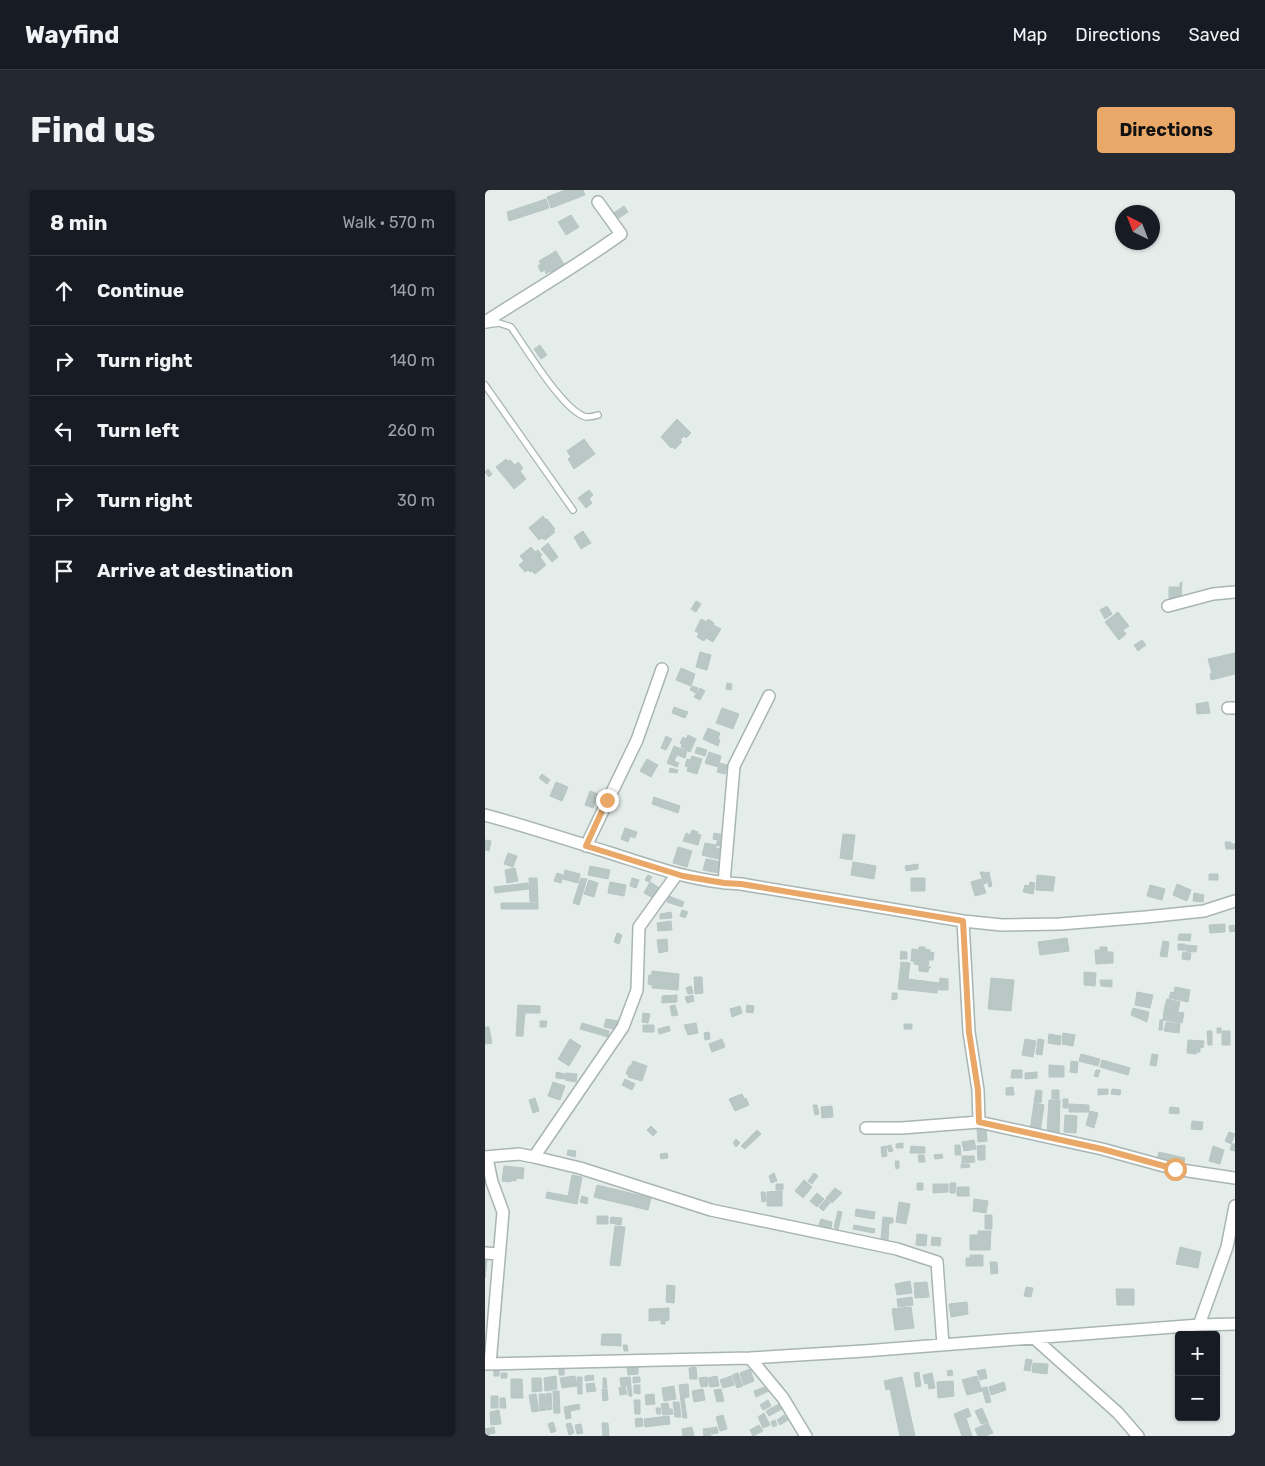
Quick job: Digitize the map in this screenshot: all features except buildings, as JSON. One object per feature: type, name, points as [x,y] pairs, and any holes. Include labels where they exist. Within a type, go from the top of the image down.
[{"type":"street","points":[[485,324],[566,270],[590,257],[621,234],[598,202]]},
{"type":"street","points":[[1168,606],[1213,594],[1235,592]]},
{"type":"street","points":[[586,846],[637,740],[662,669]]},
{"type":"street","points":[[724,883],[734,766],[769,696]]},
{"type":"street","points":[[485,815],[677,874],[963,921],[1002,924],[1079,922],[1204,911],[1235,901]]},
{"type":"street","points":[[533,1157],[623,1027],[637,990],[639,927],[677,874]]},
{"type":"street","points":[[963,921],[969,1032],[978,1090],[979,1122]]},
{"type":"street","points":[[866,1128],[902,1128],[979,1122],[1102,1149],[1175,1169],[1235,1178]]},
{"type":"street","points":[[943,1345],[937,1262],[897,1249],[711,1210],[580,1168],[533,1157],[519,1154],[486,1158],[503,1212],[487,1364],[750,1358],[943,1345],[1199,1325],[1235,1324]]},
{"type":"street","points":[[1199,1325],[1227,1246],[1235,1206]]},
{"type":"street","points":[[485,1253],[499,1254]]},
{"type":"street","points":[[1034,1338],[1118,1413],[1138,1436]]},
{"type":"street","points":[[750,1358],[783,1398],[806,1436]]},
{"type":"lane","points":[[485,324],[499,323],[511,327],[561,398],[575,411],[587,417],[598,415]]},
{"type":"lane","points":[[485,385],[573,510]]},
{"type":"route","points":[[607,800],[586,846],[683,876],[963,921],[969,1032],[978,1090],[979,1122],[1102,1149],[1175,1169]]}]
